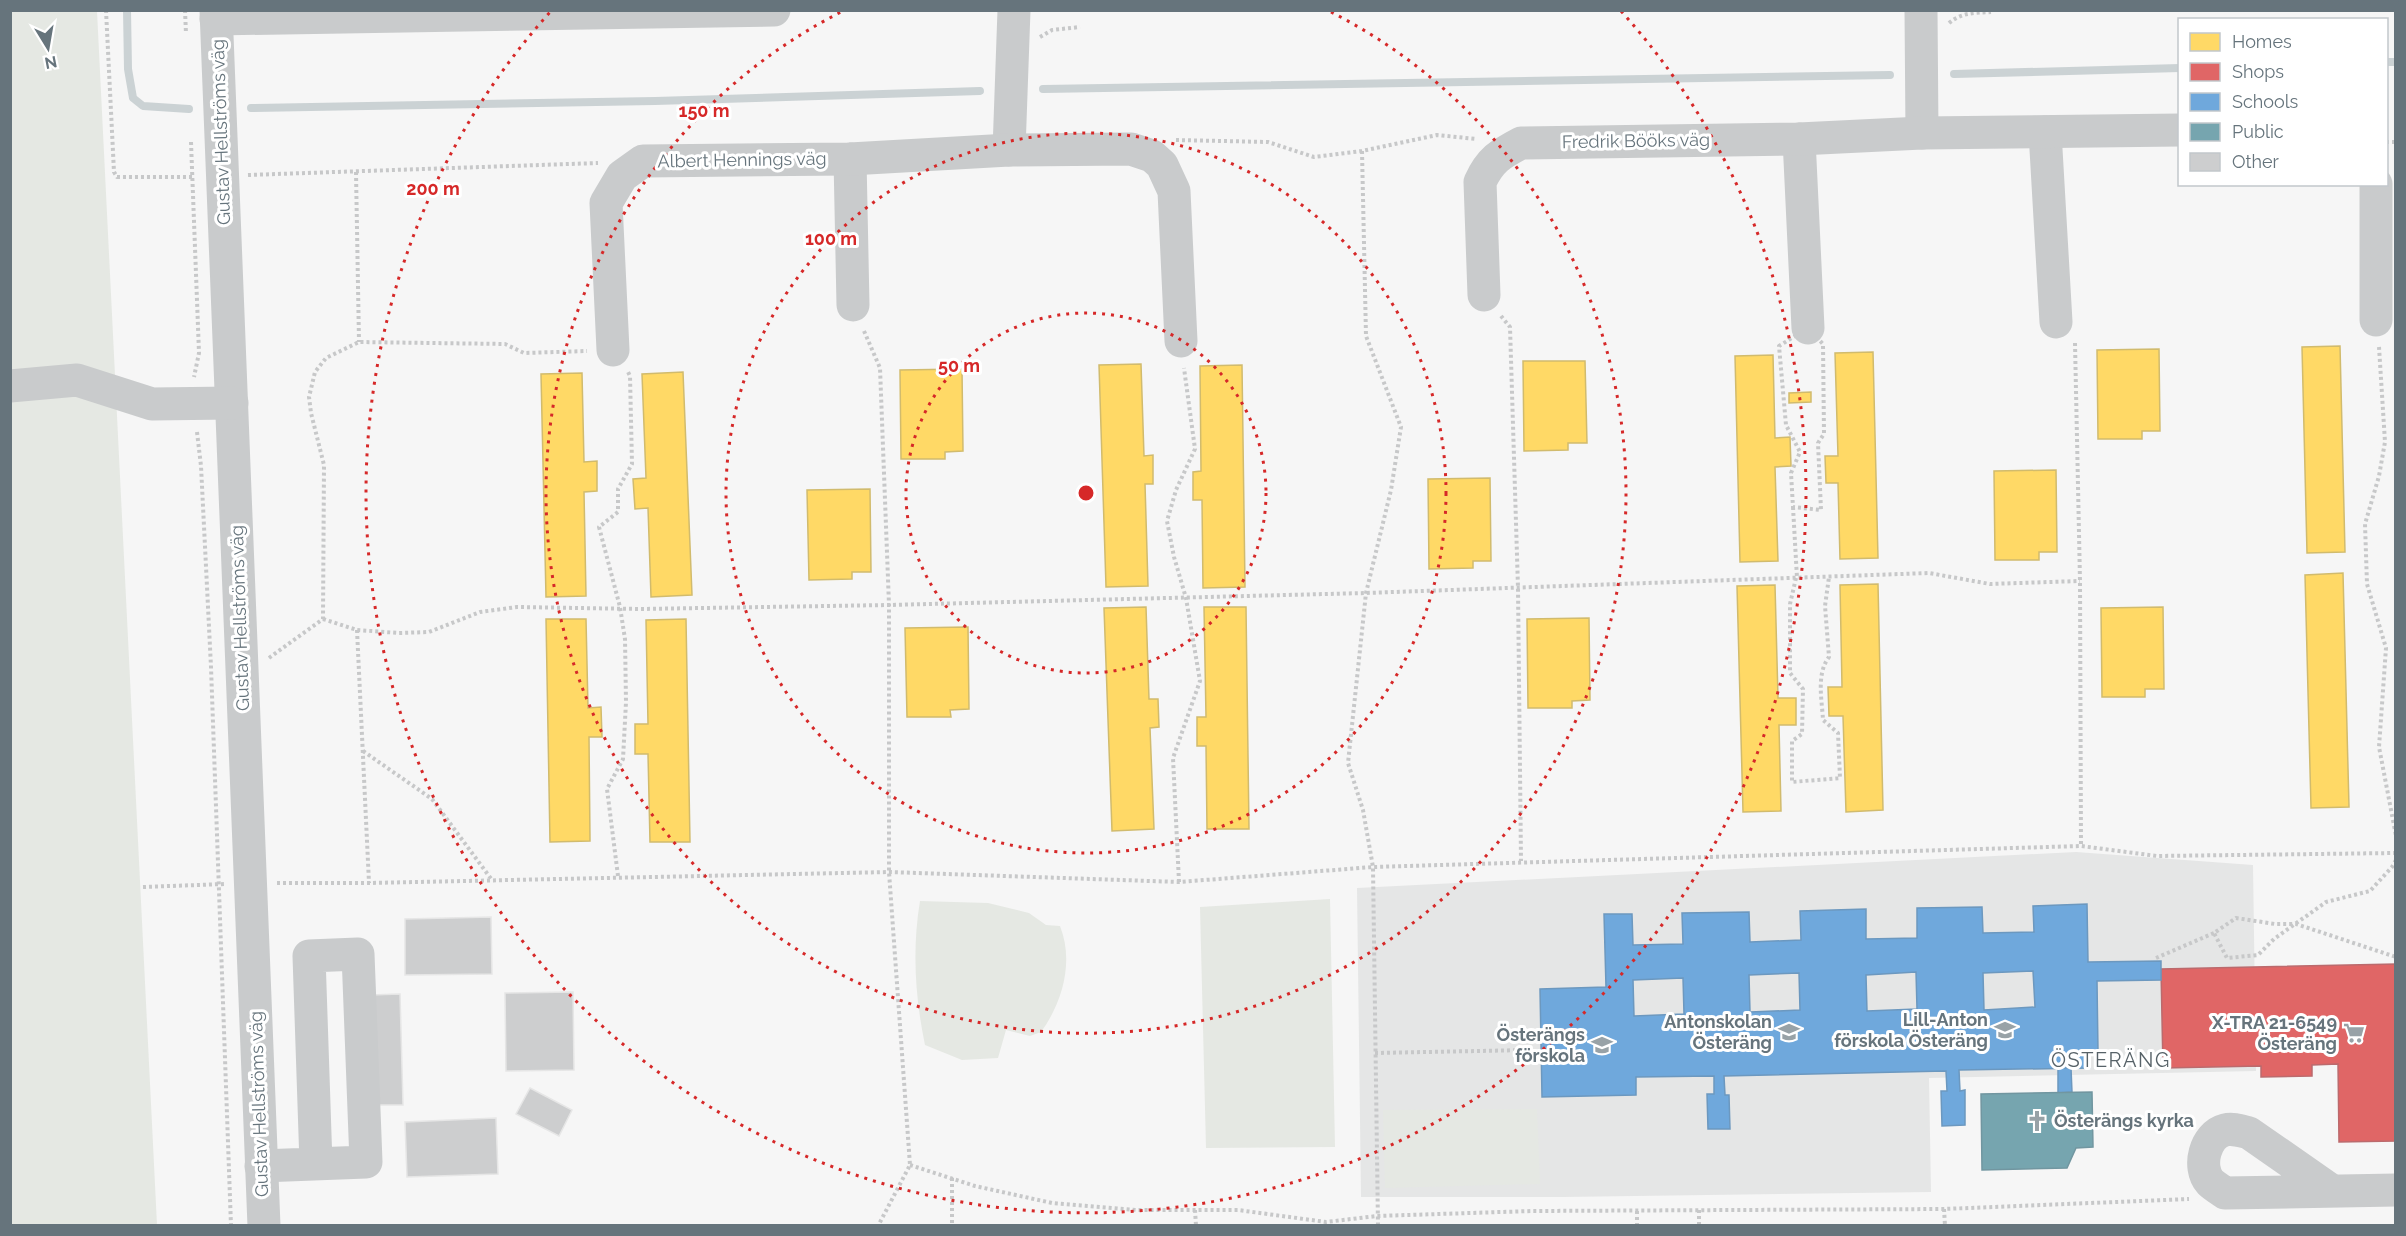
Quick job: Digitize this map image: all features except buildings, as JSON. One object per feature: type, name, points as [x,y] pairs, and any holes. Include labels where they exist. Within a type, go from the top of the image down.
[{"type":"street","points":[[216,15],[774,10]]},
{"type":"street","points":[[1009,150],[1014,10]]},
{"type":"street","name":"Gustav Hellströms väg","points":[[216,15],[207,176],[232,403],[264,1226]]},
{"type":"street","points":[[1922,133],[1933,19]]},
{"type":"street","name":"Fredrik Bööks väg","points":[[1484,295],[1480,182],[1487,166],[1521,143],[1799,139],[1922,133],[2178,130]]},
{"type":"street","points":[[2045,132],[2056,322]]},
{"type":"street","points":[[1799,139],[1808,328]]},
{"type":"street","name":"Albert Hennings väg","points":[[613,350],[606,203],[622,176],[643,161],[850,159],[1009,150],[1131,148],[1152,156],[1162,165],[1174,191],[1180,340]]},
{"type":"street","points":[[850,159],[853,305]]},
{"type":"street","points":[[2376,186],[2376,320]]},
{"type":"street","points":[[10,386],[77,380],[152,404],[232,403]]},
{"type":"street","points":[[261,1167],[366,1162],[358,954],[309,956],[316,1164]]},
{"type":"street","points":[[2331,1190],[2249,1133],[2224,1130],[2214,1136],[2207,1148],[2204,1170],[2210,1182],[2225,1193],[2396,1190]]},
{"type":"path","points":[[106,10],[114,172],[117,177],[356,172],[643,161]]},
{"type":"path","points":[[1933,19],[1991,12]]},
{"type":"path","points":[[1040,37],[1052,30],[1080,27]]},
{"type":"path","points":[[194,132],[190,149],[207,176],[199,353],[192,384],[192,404],[201,466],[231,1226]]},
{"type":"path","points":[[1131,148],[1160,140],[1268,142],[1314,157],[1362,151],[1437,135],[1479,139]]},
{"type":"path","points":[[1362,151],[1366,336],[1401,427],[1391,490],[1366,593],[1348,763],[1363,810],[1373,867],[1377,1226]]},
{"type":"path","points":[[356,172],[358,342]]},
{"type":"path","points":[[1484,295],[1510,327],[1518,588],[1521,861]]},
{"type":"path","points":[[853,305],[880,368],[889,605],[889,872],[910,1165],[878,1226]]},
{"type":"path","points":[[2376,320],[2385,442],[2379,476],[2365,524],[2367,584],[2386,648],[2379,747],[2396,836]]},
{"type":"path","points":[[2056,322],[2075,337],[2080,581],[2081,846]]},
{"type":"path","points":[[1793,507],[1821,510],[1818,443],[1824,434],[1823,344],[1808,328],[1779,346],[1786,425],[1800,452],[1791,473],[1796,578],[1790,604],[1790,673],[1803,689],[1802,734],[1792,741],[1792,782],[1840,778],[1838,733],[1823,720],[1821,692],[1823,666],[1829,657],[1825,606],[1829,577]]},
{"type":"path","points":[[1179,882],[1173,758],[1200,681],[1186,598],[1167,522],[1176,490],[1195,449],[1180,340]]},
{"type":"path","points":[[323,619],[324,465],[309,397],[315,372],[326,358],[358,342],[505,344],[524,353],[613,350],[630,376],[632,464],[618,489],[618,512],[599,527],[620,607],[625,639],[627,702],[623,759],[607,789],[618,876]]},
{"type":"path","points":[[323,619],[357,630],[399,633],[429,632],[480,612],[500,608],[889,605],[1186,598],[1929,573],[1990,584],[2080,581]]},
{"type":"path","points":[[263,662],[323,619]]},
{"type":"path","points":[[357,630],[369,883]]},
{"type":"path","points":[[363,751],[432,799],[492,880]]},
{"type":"path","points":[[143,887],[250,882],[369,883],[889,872],[1179,882],[1373,867],[1521,861],[1825,855],[2081,846],[2157,856],[2396,853]]},
{"type":"path","points":[[2214,933],[2227,958],[2258,955],[2326,902],[2370,891],[2396,860]]},
{"type":"path","points":[[2156,958],[2214,933],[2236,918],[2275,924],[2296,924],[2396,957]]},
{"type":"path","points":[[1375,1053],[1528,1050]]},
{"type":"path","points":[[910,1165],[975,1186],[1052,1203],[1137,1210],[1238,1210],[1326,1222],[1377,1216],[1532,1211],[1944,1209],[2194,1198],[2210,1182]]},
{"type":"path","points":[[952,1178],[952,1226]]},
{"type":"path","points":[[1944,1209],[1945,1226]]},
{"type":"path","points":[[1195,1210],[1196,1226]]},
{"type":"path","points":[[1637,1210],[1637,1226]]},
{"type":"path","points":[[1699,1210],[1699,1226]]},
{"type":"shaded area","points":[[10,11],[97,11],[157,1225],[11,1225]]},
{"type":"shaded area","points":[[2076,852],[2253,865],[2256,1071],[1929,1078],[1931,1192],[1361,1197],[1357,888]]},
{"type":"shaded area","points":[[1330,899],[1335,1147],[1206,1148],[1200,907]]},
{"type":"shaded area","points":[[920,901],[988,903],[1029,913],[1046,925],[1060,926],[1066,953],[1064,981],[1055,1008],[1041,1032],[1030,1036],[1006,1030],[998,1058],[962,1060],[925,1045],[916,973],[916,937]]},
{"type":"shaded area","points":[[1537,1109],[1540,1184],[1385,1188],[1383,1110]]},
{"type":"waterway","points":[[127,10],[128,69],[133,98],[143,106],[189,109]]},
{"type":"waterway","points":[[2388,62],[2396,62]]},
{"type":"waterway","points":[[1954,74],[2178,68]]},
{"type":"waterway","points":[[1043,89],[1890,75]]},
{"type":"waterway","points":[[251,108],[655,101],[980,91]]},
{"type":"place","name":"Lill-Anton förskola Österäng","points":[[2005,1030]]},
{"type":"place","name":"Antonskolan Österäng","points":[[1789,1032]]},
{"type":"place","name":"X-TRA 21-6549 Österäng","points":[[2354,1033]]},
{"type":"place","name":"Österängs förskola","points":[[1602,1045]]},
{"type":"place","name":"Österängs kyrka","points":[[2037,1121]]},
{"type":"district","name":"ÖSTERÄNG","points":[[2111,1060]]}]
